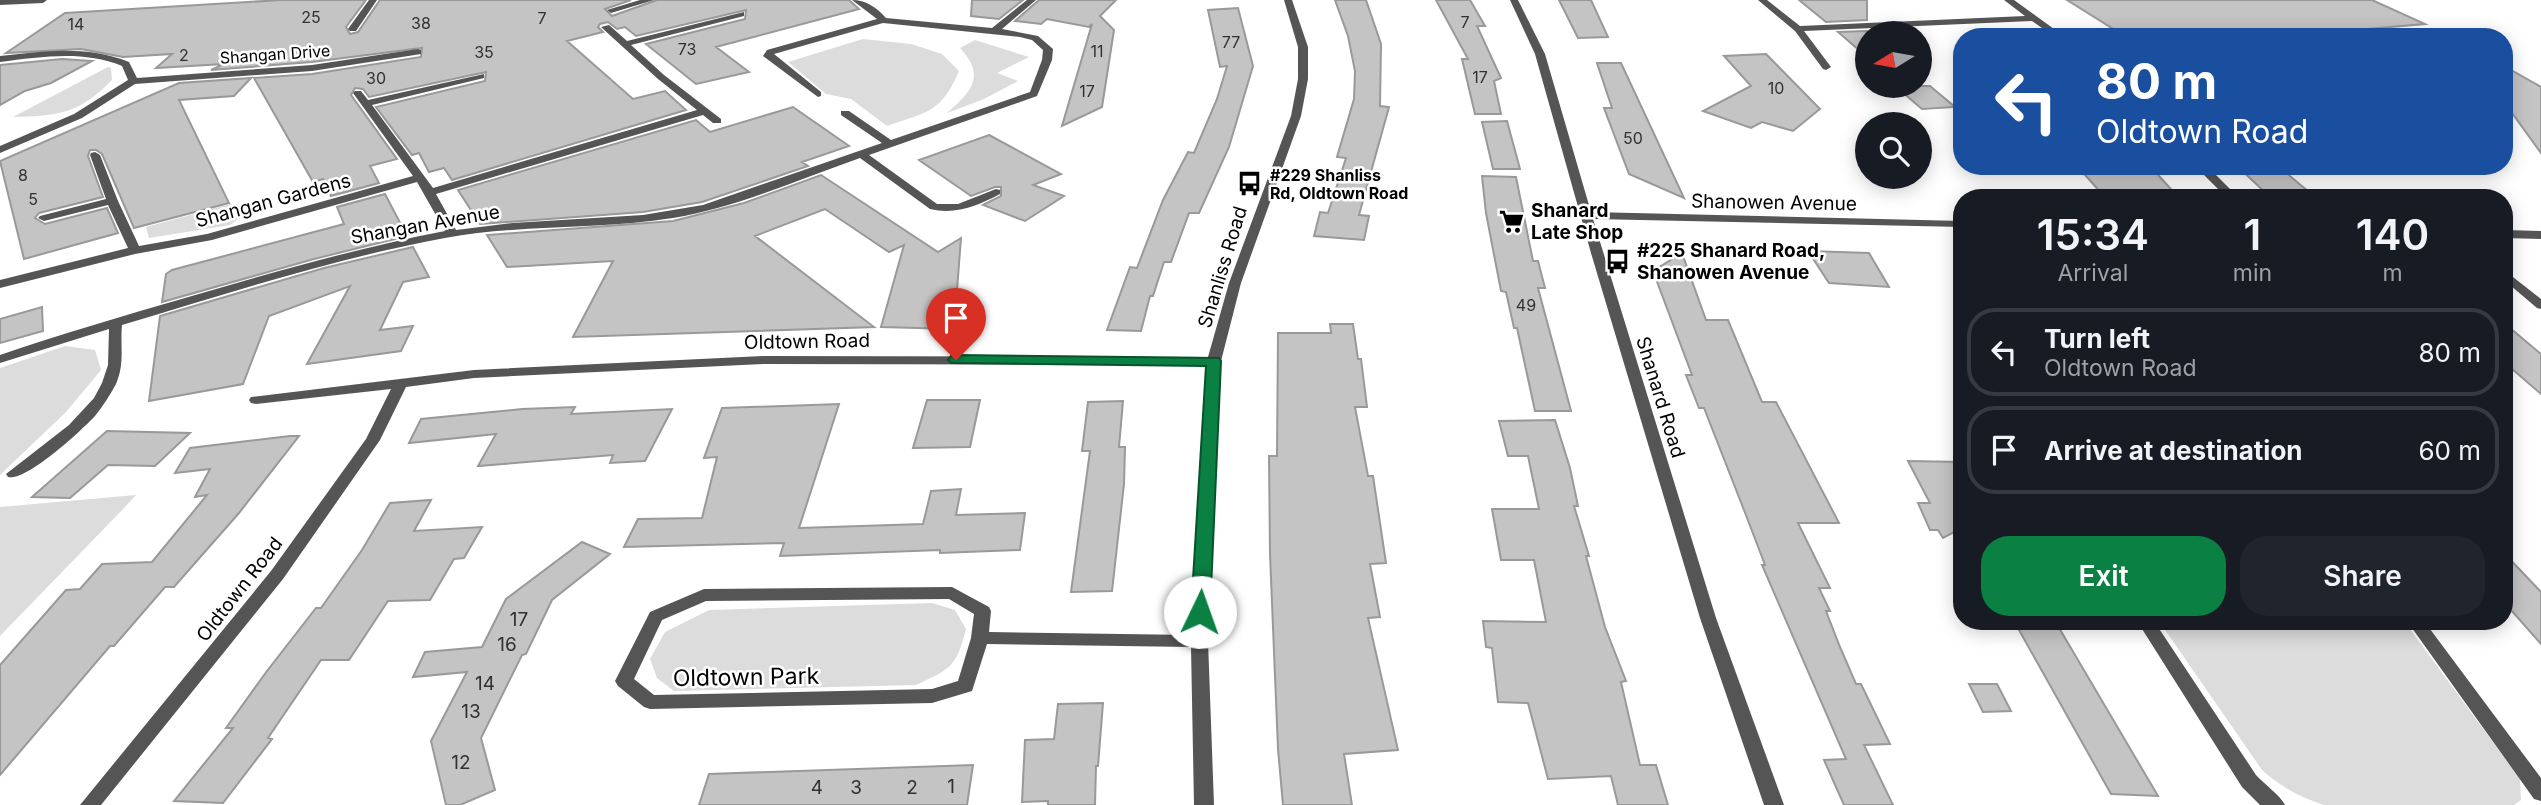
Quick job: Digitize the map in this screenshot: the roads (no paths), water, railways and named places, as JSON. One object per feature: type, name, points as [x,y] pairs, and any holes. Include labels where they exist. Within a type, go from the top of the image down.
[{"type":"street","points":[[0,2],[43,0]]},
{"type":"street","points":[[353,29],[373,0]]},
{"type":"street","points":[[611,9],[650,0]]},
{"type":"street","points":[[856,0],[876,12],[883,20]]},
{"type":"street","points":[[818,94],[768,56],[768,53],[820,34],[883,20],[994,31],[1032,0]]},
{"type":"street","name":"Shanliss Road","points":[[1204,805],[1199,640],[1214,361],[1239,270],[1296,116],[1303,79],[1303,47],[1288,0]]},
{"type":"street","name":"Shanard Road","points":[[1514,0],[1540,54],[1708,618],[1774,805]]},
{"type":"street","points":[[1762,0],[1798,29],[1826,68]]},
{"type":"street","points":[[2008,0],[2048,28]]},
{"type":"street","points":[[625,44],[741,14]]},
{"type":"street","points":[[1798,29],[2035,18]]},
{"type":"street","points":[[606,27],[717,121]]},
{"type":"street","name":"Shangan Avenue","points":[[0,359],[316,263],[452,234],[520,225],[667,218],[773,187],[1034,94],[1048,60],[1048,50],[1035,37],[994,31]]},
{"type":"street","name":"Shangan Drive","points":[[133,81],[332,66],[378,61],[418,52]]},
{"type":"street","points":[[0,59],[70,54],[116,59],[125,64],[133,81],[78,116],[0,150]]},
{"type":"street","points":[[368,103],[481,76]]},
{"type":"street","points":[[358,93],[368,103],[430,192],[452,234]]},
{"type":"street","points":[[430,192],[705,111]]},
{"type":"street","points":[[845,113],[890,144]]},
{"type":"street","points":[[860,154],[934,206],[947,210],[965,207],[996,192]]},
{"type":"street","points":[[94,155],[135,250]]},
{"type":"street","points":[[2210,175],[2224,189]]},
{"type":"street","name":"Shangan Gardens","points":[[0,284],[135,250],[208,237],[419,178]]},
{"type":"street","points":[[44,218],[112,201]]},
{"type":"street","name":"Shanowen Avenue","points":[[1586,215],[1953,224]]},
{"type":"street","points":[[2513,234],[2541,235]]},
{"type":"street","points":[[2513,282],[2541,305]]},
{"type":"street","points":[[13,474],[53,446],[85,417],[108,387],[116,363],[116,322]]},
{"type":"street","name":"Oldtown Road","points":[[256,400],[474,374],[763,360],[1214,361]]},
{"type":"street","name":"Oldtown Road","points":[[90,805],[276,575],[373,440],[401,384]]},
{"type":"street","name":"Oldtown Park","points":[[952,593],[983,611],[980,638],[966,686],[932,696],[650,702],[624,681],[656,616],[705,595],[952,593]]},
{"type":"street","points":[[2151,630],[2249,781],[2275,805]]},
{"type":"street","points":[[2422,630],[2541,793]]},
{"type":"street","points":[[980,638],[1199,640]]},
{"type":"place","name":"#229 Shanliss Rd, Oldtown Road","points":[[1250,184]]},
{"type":"place","name":"Shanard Late Shop","points":[[1511,221]]},
{"type":"place","name":"#225 Shanard Road, Shanowen Avenue","points":[[1617,261]]}]
